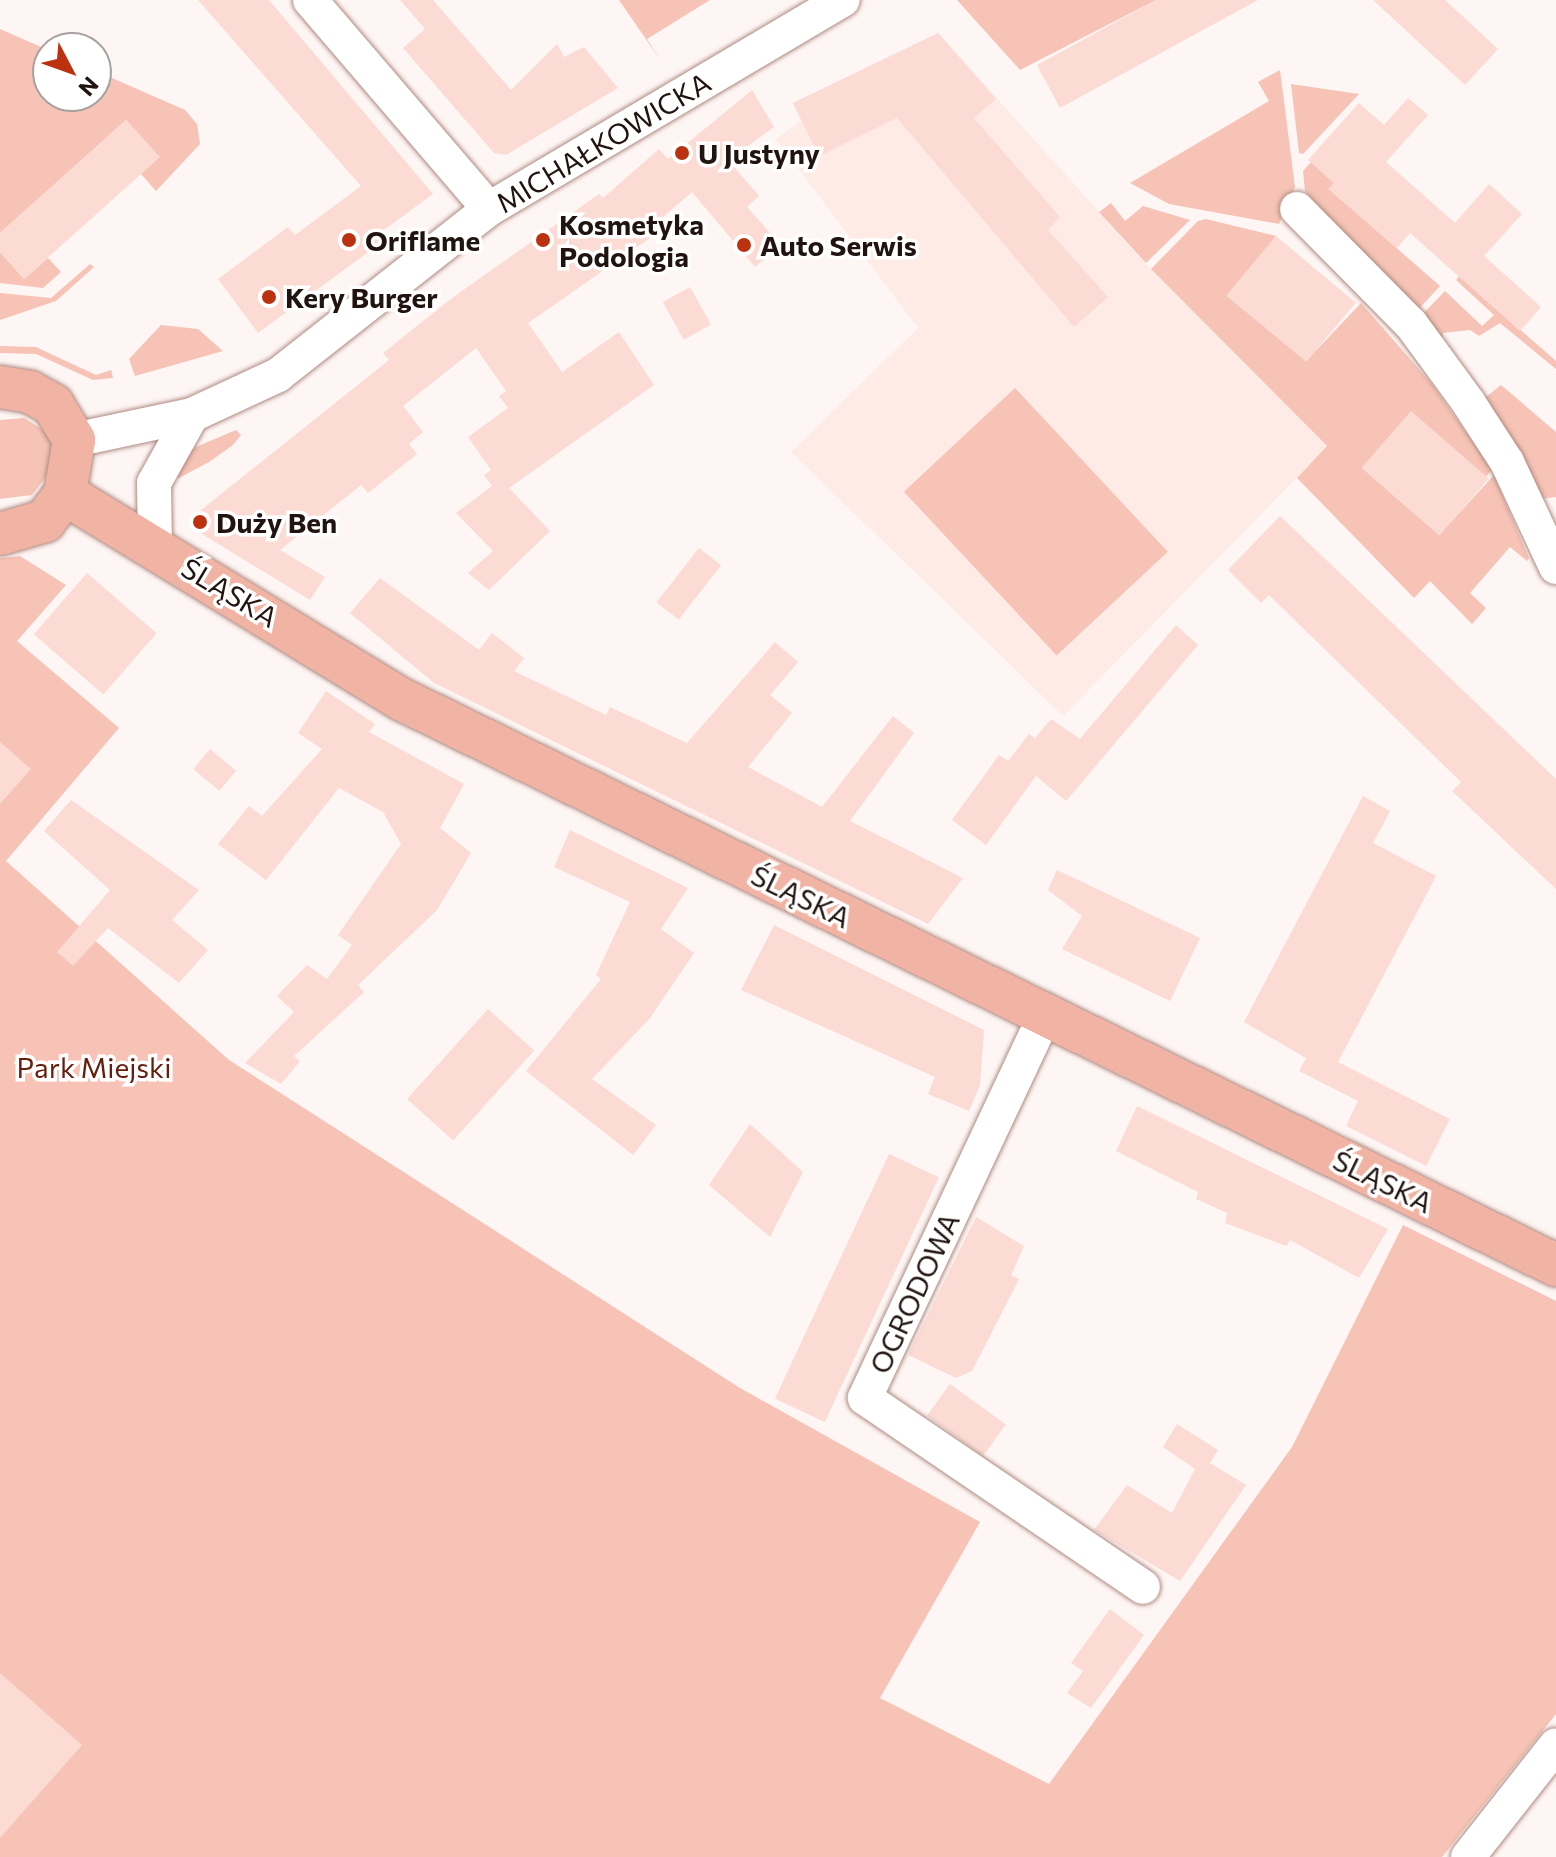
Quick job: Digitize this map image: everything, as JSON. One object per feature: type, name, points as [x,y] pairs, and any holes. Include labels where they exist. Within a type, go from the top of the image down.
[{"type":"main road","points":[[0,387],[30,392],[53,405],[74,440],[65,494],[45,521],[0,534]]},
{"type":"main road","name":"ŚLĄSKA","points":[[65,494],[403,700],[1556,1265]]},
{"type":"street","points":[[310,0],[489,209]]},
{"type":"street","name":"MICHAŁKOWICKA","points":[[74,440],[192,415],[278,375],[489,209],[843,0]]},
{"type":"street","points":[[1297,209],[1411,324],[1468,402],[1507,462],[1556,567]]},
{"type":"street","points":[[155,547],[154,483],[192,415]]},
{"type":"street","name":"OGRODOWA","points":[[1045,1015],[865,1398],[1143,1587]]},
{"type":"street","points":[[1468,1857],[1556,1745]]},
{"type":"shaded area","points":[[938,33],[1147,265],[1327,447],[1063,716],[791,452],[918,328],[776,139],[801,121],[793,103]]},
{"type":"green space","points":[[619,0],[710,0],[647,39],[661,61]]},
{"type":"green space","points":[[957,0],[1156,0],[1020,70]]},
{"type":"green space","points":[[0,29],[32,43],[32,112],[112,112],[112,78],[185,110],[197,124],[200,144],[156,191],[141,174],[159,157],[126,120],[0,233]]},
{"type":"green space","points":[[1280,70],[1295,187],[1279,224],[1169,204],[1130,183],[1269,101],[1258,82]]},
{"type":"green space","points":[[1291,84],[1359,94],[1303,154],[1299,153]]},
{"type":"green space","points":[[1311,162],[1334,183],[1329,189],[1440,286],[1415,313],[1305,191],[1303,171]]},
{"type":"green space","points":[[1111,203],[1125,221],[1143,206],[1190,220],[1146,263],[1099,212]]},
{"type":"green space","points":[[1206,219],[1276,236],[1227,296],[1306,361],[1361,303],[1431,383],[1492,469],[1487,476],[1362,468],[1439,535],[1494,475],[1529,558],[1527,561],[1510,547],[1470,593],[1486,608],[1472,624],[1430,581],[1414,598],[1297,478],[1327,446],[1151,269],[1198,221]]},
{"type":"green space","points":[[0,252],[24,279],[48,258],[61,272],[43,288],[0,283]]},
{"type":"green space","points":[[90,264],[94,267],[56,301],[0,320],[0,293],[51,298]]},
{"type":"green space","points":[[1459,276],[1556,361],[1556,369],[1500,323],[1479,336],[1470,330],[1443,333],[1443,343],[1419,318],[1445,291],[1482,326],[1494,315],[1456,280]]},
{"type":"green space","points":[[161,325],[198,329],[223,351],[135,376],[129,359]]},
{"type":"green space","points":[[0,346],[36,347],[96,375],[111,370],[113,378],[93,380],[36,354],[0,353]]},
{"type":"green space","points":[[1501,385],[1556,432],[1556,497],[1540,499],[1486,397]]},
{"type":"green space","points":[[1015,388],[1168,552],[1057,655],[904,492]]},
{"type":"green space","points":[[24,418],[45,431],[54,447],[52,469],[32,495],[0,499],[0,420]]},
{"type":"green space","points":[[236,430],[241,435],[233,445],[209,462],[179,478],[171,475],[191,449]]},
{"type":"green space","name":"Park Miejski","points":[[20,556],[66,585],[17,641],[119,728],[6,861],[229,1060],[740,1388],[980,1522],[880,1698],[1049,1784],[1292,1447],[1403,1225],[1556,1301],[1556,1714],[1442,1857],[0,1857],[0,558]]},
{"type":"building","points":[[198,0],[269,0],[433,194],[377,235],[382,242],[258,333],[218,279],[288,227],[295,235],[361,186]]},
{"type":"building","points":[[400,0],[433,0],[511,90],[557,44],[564,57],[584,47],[618,88],[506,155],[494,153],[403,48],[425,29]]},
{"type":"building","points":[[1156,0],[1258,0],[1060,108],[1037,65]]},
{"type":"building","points":[[1373,0],[1445,0],[1498,49],[1465,85]]},
{"type":"building","points":[[938,33],[996,99],[974,118],[1060,217],[1048,230],[1108,297],[1074,327],[897,118],[819,156],[793,103]]},
{"type":"building","points":[[752,90],[774,127],[728,160],[759,196],[747,207],[781,245],[755,267],[692,192],[656,223],[660,231],[528,323],[562,372],[619,332],[654,385],[509,488],[550,531],[489,590],[468,573],[493,551],[456,513],[492,486],[484,475],[491,470],[468,437],[508,408],[499,396],[506,391],[476,348],[403,406],[423,432],[409,444],[417,454],[368,493],[361,485],[280,550],[325,577],[310,600],[194,529],[196,514],[389,360],[383,353],[452,298],[599,194],[603,198],[659,149],[668,159]]},
{"type":"building","points":[[1408,98],[1428,115],[1386,162],[1455,223],[1489,184],[1522,214],[1484,256],[1541,307],[1520,331],[1410,233],[1397,248],[1328,189],[1334,183],[1308,160],[1359,103],[1384,125]]},
{"type":"building","points":[[126,120],[160,157],[24,279],[0,252],[0,233]]},
{"type":"building","points":[[1276,236],[1356,303],[1306,362],[1227,295]]},
{"type":"building","points":[[690,287],[711,325],[684,340],[663,302]]},
{"type":"building","points":[[1411,411],[1489,479],[1440,535],[1362,468]]},
{"type":"building","points":[[1280,516],[1556,779],[1556,889],[1452,791],[1461,782],[1269,595],[1261,603],[1228,570]]},
{"type":"building","points":[[699,548],[721,565],[679,620],[657,602]]},
{"type":"building","points":[[87,573],[156,633],[103,694],[34,634]]},
{"type":"building","points":[[380,578],[479,650],[492,633],[524,658],[514,671],[606,715],[610,707],[687,743],[775,642],[798,662],[770,695],[792,713],[748,767],[822,807],[893,716],[914,733],[850,821],[963,878],[928,924],[434,683],[350,613]]},
{"type":"building","points":[[1176,625],[1198,645],[1066,801],[1036,776],[986,845],[952,820],[999,755],[1008,761],[1029,734],[1035,738],[1051,719],[1080,739]]},
{"type":"building","points":[[326,691],[375,724],[369,732],[464,784],[440,828],[471,853],[437,910],[358,985],[364,992],[294,1056],[300,1061],[281,1084],[245,1063],[294,1012],[277,996],[307,965],[327,979],[352,945],[338,935],[401,844],[383,812],[339,788],[266,880],[218,844],[249,806],[262,816],[322,749],[298,733]]},
{"type":"building","points":[[0,742],[31,769],[0,804]]},
{"type":"building","points":[[210,749],[236,771],[219,791],[193,769]]},
{"type":"building","points":[[1363,796],[1390,811],[1373,843],[1436,876],[1338,1062],[1450,1119],[1426,1166],[1346,1126],[1358,1101],[1299,1071],[1306,1058],[1244,1022]]},
{"type":"building","points":[[71,800],[199,890],[172,920],[208,950],[179,983],[108,928],[73,966],[57,952],[110,890],[44,831]]},
{"type":"building","points":[[570,830],[688,888],[661,929],[694,953],[650,1018],[592,1079],[656,1125],[633,1155],[526,1071],[601,979],[596,975],[630,902],[554,867]]},
{"type":"building","points":[[1057,870],[1200,938],[1170,1001],[1062,949],[1082,916],[1048,890]]},
{"type":"building","points":[[774,925],[984,1030],[980,1085],[969,1111],[928,1094],[935,1077],[741,990]]},
{"type":"building","points":[[488,1009],[534,1050],[453,1140],[407,1099]]},
{"type":"building","points":[[1137,1106],[1388,1229],[1359,1278],[1290,1240],[1286,1246],[1225,1223],[1227,1213],[1196,1199],[1198,1192],[1116,1151]]},
{"type":"building","points":[[750,1124],[803,1172],[770,1237],[709,1185]]},
{"type":"building","points":[[889,1154],[939,1177],[825,1422],[775,1399]]},
{"type":"building","points":[[976,1217],[1024,1246],[1011,1275],[1019,1279],[972,1371],[956,1378],[908,1355]]},
{"type":"building","points":[[950,1384],[1006,1425],[983,1456],[927,1416]]},
{"type":"building","points":[[1177,1424],[1218,1450],[1210,1463],[1246,1485],[1180,1581],[1094,1530],[1127,1485],[1172,1513],[1195,1469],[1163,1447]]},
{"type":"building","points":[[1110,1609],[1144,1635],[1091,1708],[1067,1693],[1083,1671],[1071,1663]]},
{"type":"building","points":[[0,1673],[82,1745],[0,1838]]},
{"type":"place","name":"U Justyny","points":[[682,153]]},
{"type":"place","name":"Oriflame","points":[[349,240]]},
{"type":"place","name":"Kosmetyka Podologia","points":[[543,240]]},
{"type":"place","name":"Auto Serwis","points":[[744,245]]},
{"type":"place","name":"Kery Burger","points":[[269,297]]},
{"type":"place","name":"Duży Ben","points":[[200,522]]}]
